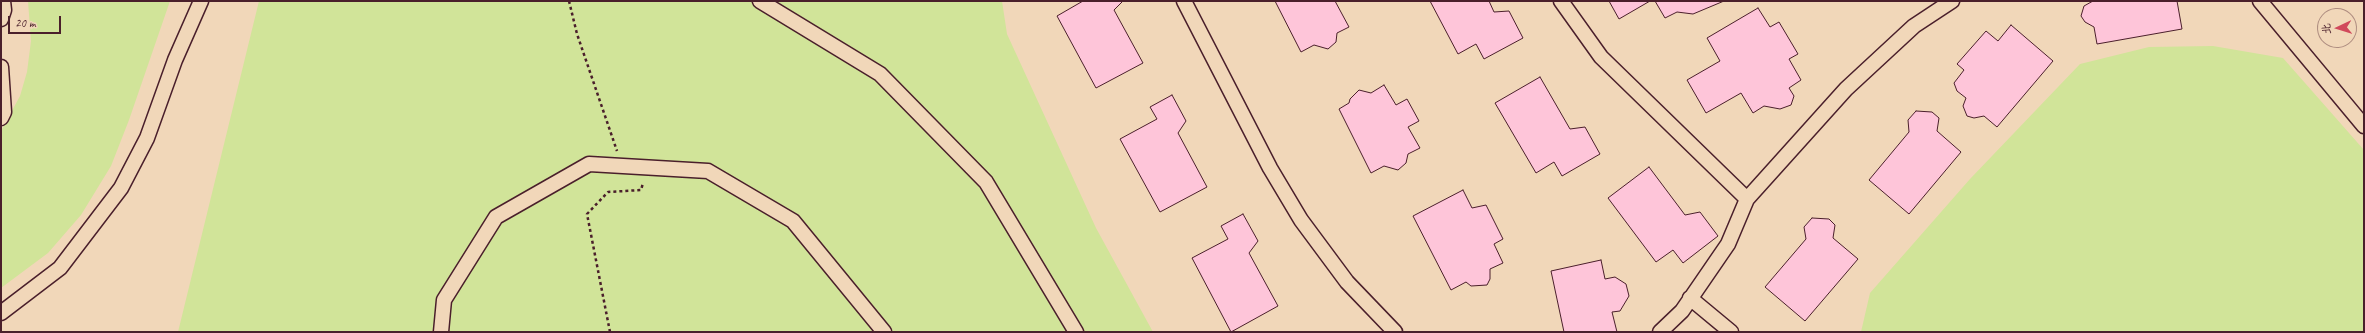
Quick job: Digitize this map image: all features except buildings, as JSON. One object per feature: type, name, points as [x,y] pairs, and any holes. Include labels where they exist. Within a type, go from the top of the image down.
[{"type":"street","points":[[1,19],[4,10],[3,1]]},
{"type":"street","points":[[1,313],[60,268],[121,188],[147,138],[175,60],[201,1]]},
{"type":"street","points":[[760,1],[880,74],[986,182],[1076,332]]},
{"type":"street","points":[[1184,1],[1270,168],[1301,220],[1347,282],[1395,332]]},
{"type":"street","points":[[1561,1],[1601,57],[1747,199]]},
{"type":"street","points":[[1660,332],[1682,311],[1728,244],[1747,199],[1846,88],[1914,26],[1952,1]]},
{"type":"street","points":[[2260,1],[2364,126]]},
{"type":"street","points":[[1,67],[4,112],[1,118]]},
{"type":"street","points":[[440,332],[444,300],[496,217],[589,164],[708,171],[793,221],[884,332]]},
{"type":"street","points":[[1690,298],[1731,332]]},
{"type":"path","points":[[569,1],[577,34],[613,138],[620,166]]},
{"type":"path","points":[[610,332],[587,214],[608,192],[641,190],[648,167]]},
{"type":"green space","points":[[28,1],[170,1],[129,120],[111,166],[81,215],[48,253],[1,288],[1,131],[20,96],[27,72],[31,41]]},
{"type":"green space","points":[[259,1],[1002,1],[1007,34],[1096,228],[1153,332],[178,332]]},
{"type":"green space","points":[[2213,46],[2283,58],[2364,150],[2364,332],[1861,332],[1870,293],[1970,179],[2080,64],[2149,47]]}]
